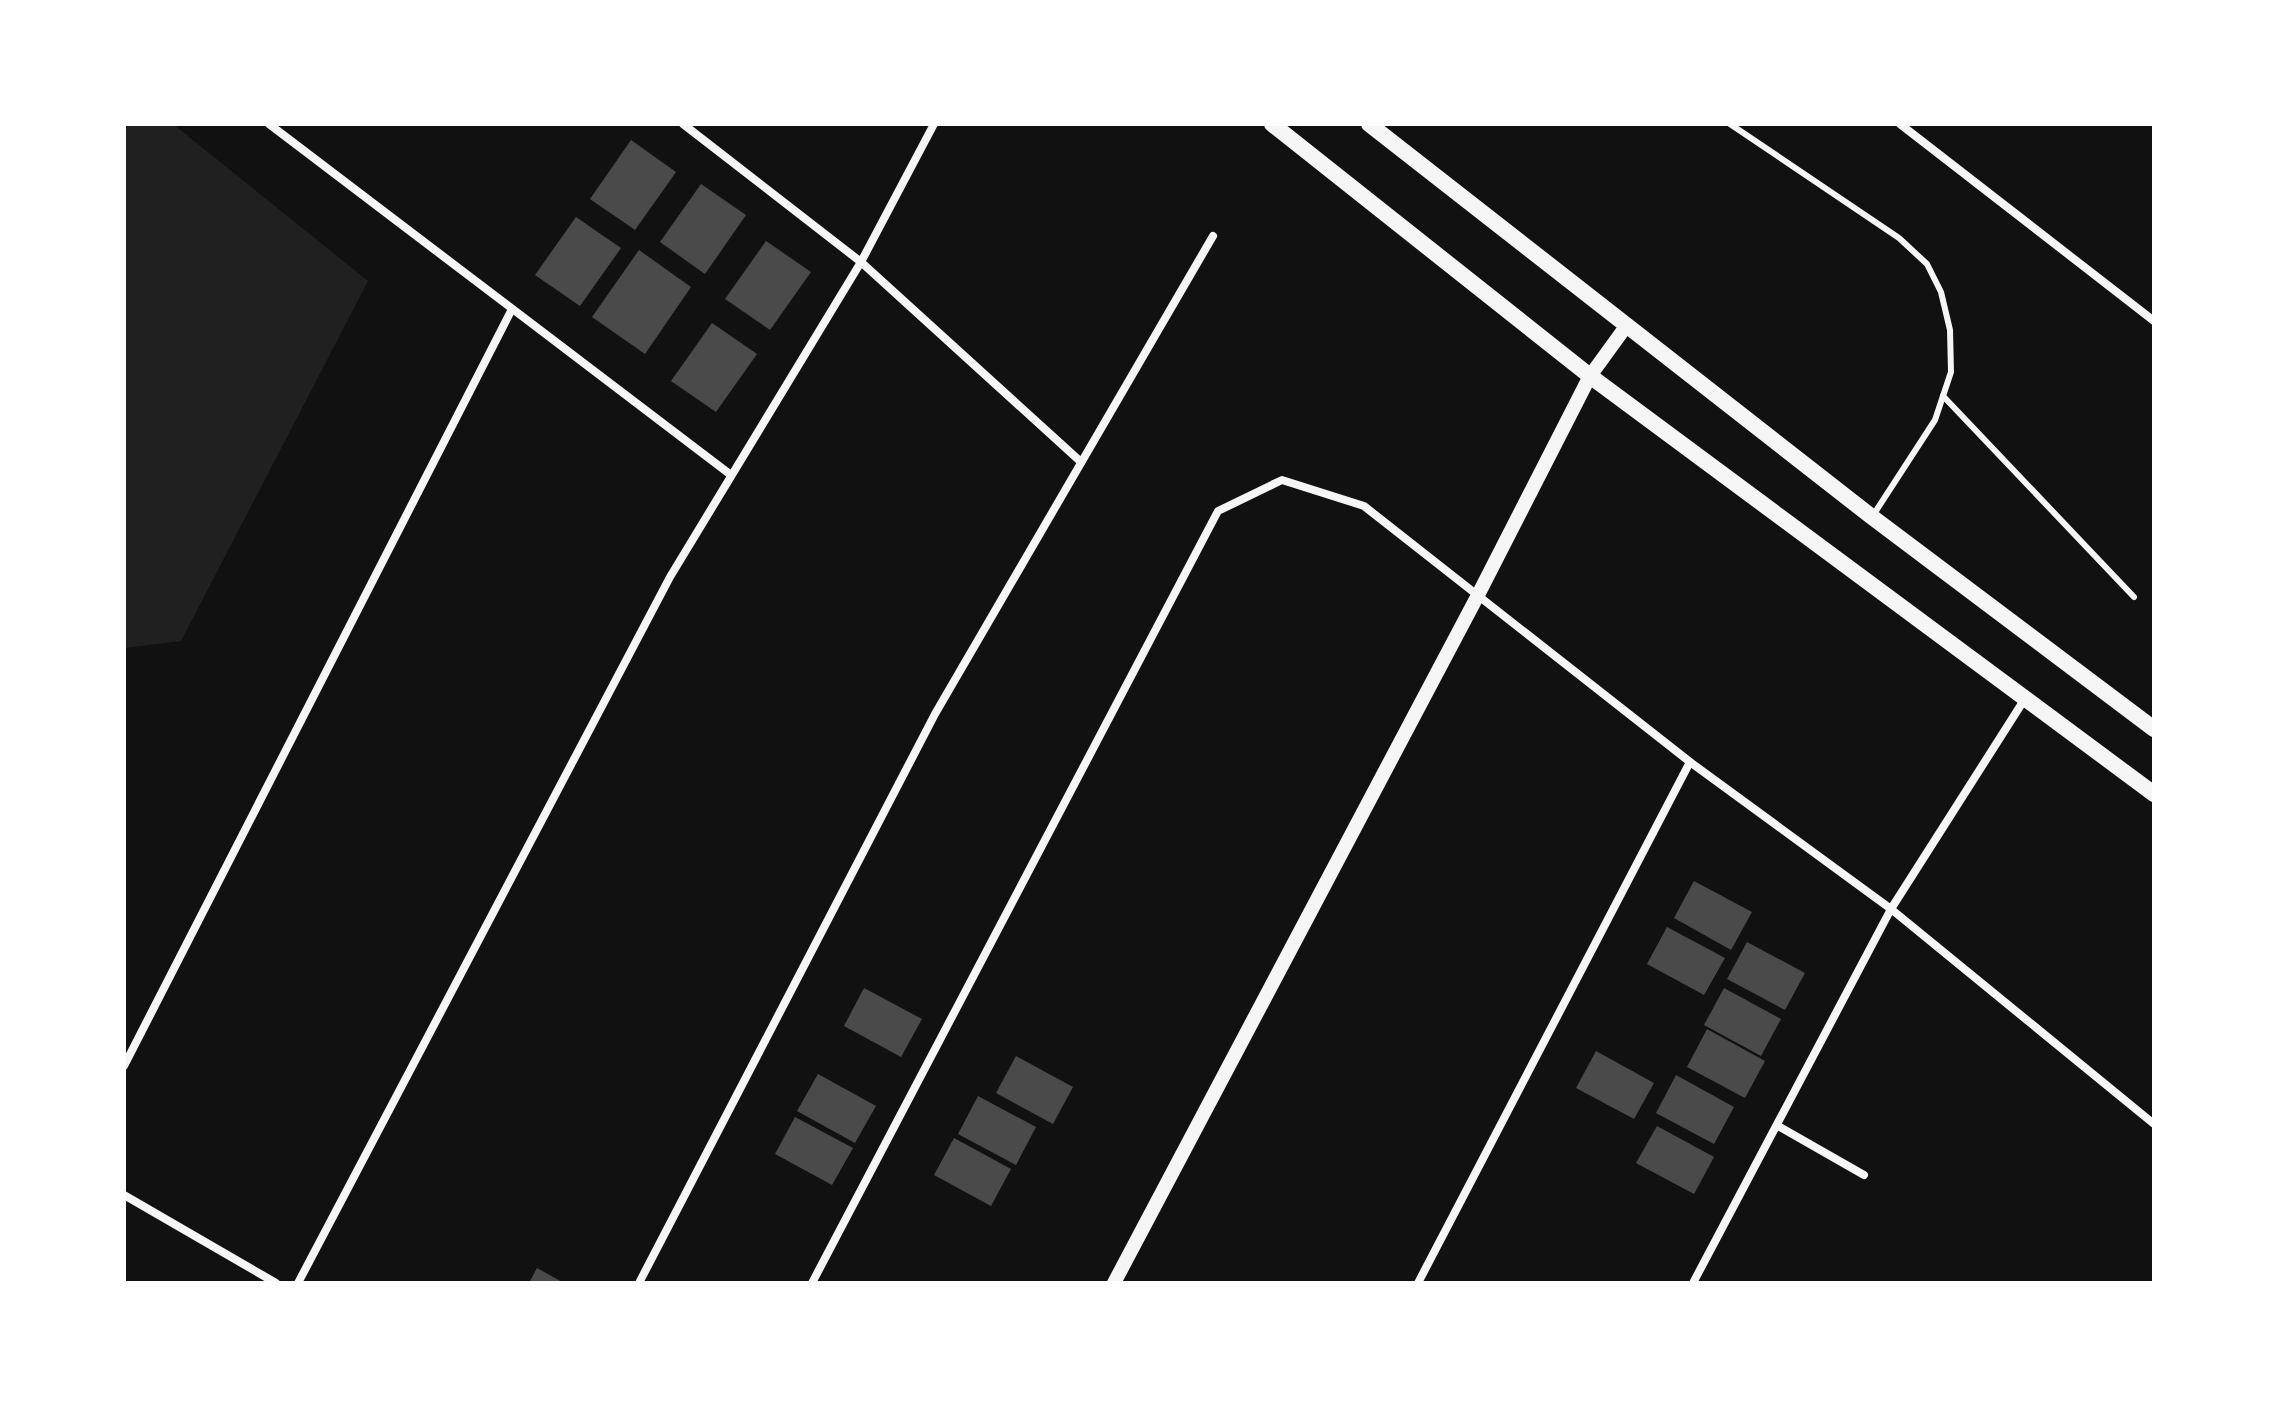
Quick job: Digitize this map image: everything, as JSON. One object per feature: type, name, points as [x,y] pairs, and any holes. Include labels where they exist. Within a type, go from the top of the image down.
[{"type":"main road","points":[[1272,124],[1590,376],[2154,794]]},
{"type":"main road","points":[[1369,124],[1872,517],[2154,729]]},
{"type":"street","points":[[269,124],[731,475]]},
{"type":"street","points":[[683,124],[861,262],[1081,462]]},
{"type":"street","points":[[298,1283],[670,577],[861,262],[934,124]]},
{"type":"street","points":[[1900,124],[2154,321]]},
{"type":"street","points":[[639,1283],[935,714],[1213,236]]},
{"type":"street","points":[[124,1066],[512,309]]},
{"type":"street","points":[[1114,1283],[1477,597],[1590,376],[1627,325]]},
{"type":"street","points":[[812,1283],[1218,511],[1282,480],[1364,506],[1690,762],[1891,909],[2154,1124]]},
{"type":"street","points":[[1693,1283],[1891,909],[2026,697]]},
{"type":"street","points":[[1418,1283],[1690,762]]},
{"type":"street","points":[[1778,1126],[1864,1175]]},
{"type":"street","points":[[124,1195],[276,1283]]},
{"type":"lane","points":[[1730,124],[1886,229],[1927,264],[1941,292],[1950,330],[1951,372],[1935,420],[1872,517]]},
{"type":"lane","points":[[1943,396],[2134,597]]},
{"type":"shaded area","points":[[124,124],[173,124],[368,281],[181,641],[124,648]]},
{"type":"building","points":[[631,140],[676,172],[635,230],[590,199]]},
{"type":"building","points":[[701,184],[746,215],[705,274],[660,242]]},
{"type":"building","points":[[576,217],[621,248],[580,306],[535,275]]},
{"type":"building","points":[[766,241],[811,272],[770,330],[725,299]]},
{"type":"building","points":[[639,250],[691,287],[645,354],[592,317]]},
{"type":"building","points":[[712,323],[757,354],[716,412],[671,381]]},
{"type":"building","points":[[1694,881],[1752,912],[1731,950],[1674,918]]},
{"type":"building","points":[[1667,927],[1725,958],[1704,995],[1647,964]]},
{"type":"building","points":[[1747,942],[1805,973],[1785,1010],[1727,979]]},
{"type":"building","points":[[864,988],[922,1019],[901,1057],[844,1026]]},
{"type":"building","points":[[1724,988],[1781,1019],[1761,1056],[1704,1025]]},
{"type":"building","points":[[1707,1029],[1765,1061],[1745,1098],[1687,1067]]},
{"type":"building","points":[[1596,1051],[1654,1083],[1634,1119],[1576,1088]]},
{"type":"building","points":[[1016,1056],[1073,1087],[1053,1124],[996,1093]]},
{"type":"building","points":[[818,1074],[876,1106],[855,1143],[797,1111]]},
{"type":"building","points":[[1676,1075],[1734,1107],[1714,1144],[1656,1113]]},
{"type":"building","points":[[978,1096],[1036,1127],[1016,1165],[958,1134]]},
{"type":"building","points":[[795,1117],[853,1148],[832,1185],[775,1154]]},
{"type":"building","points":[[1657,1126],[1714,1157],[1694,1194],[1636,1163]]},
{"type":"building","points":[[954,1138],[1011,1169],[991,1206],[934,1175]]},
{"type":"building","points":[[537,1268],[564,1283],[529,1283]]}]
